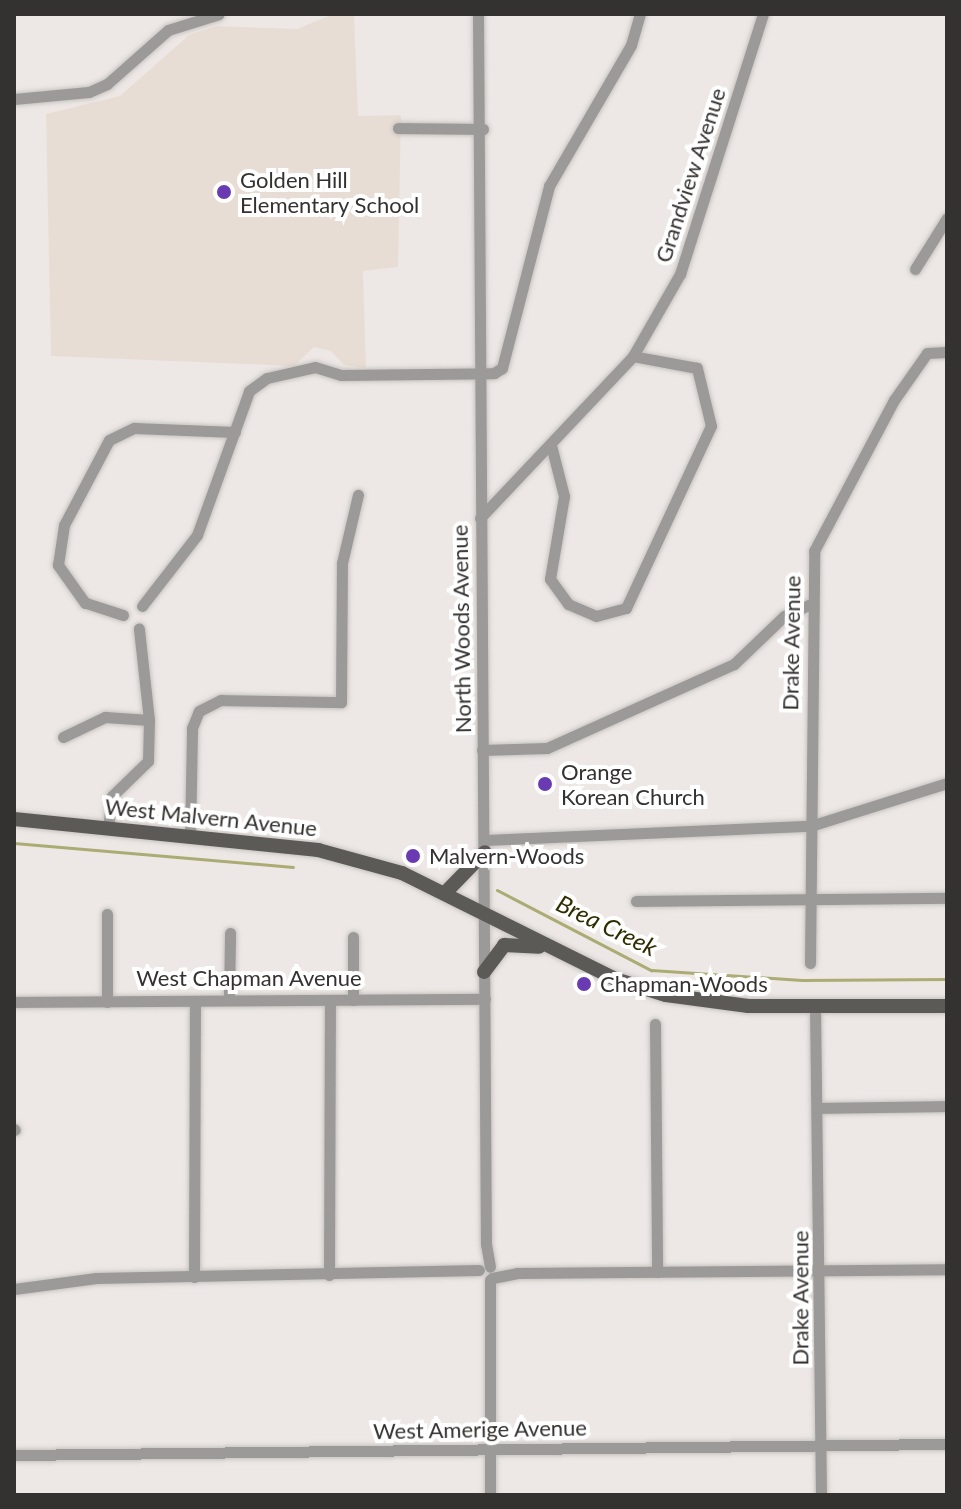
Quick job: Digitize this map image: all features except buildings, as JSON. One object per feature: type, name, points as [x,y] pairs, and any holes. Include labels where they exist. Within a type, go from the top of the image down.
[{"type":"main road","name":"West Malvern Avenue","points":[[14,819],[291,845],[402,873],[445,893]]},
{"type":"main road","points":[[485,846],[445,893],[618,980],[666,995],[748,1006],[947,1006]]},
{"type":"main road","points":[[484,972],[504,945],[559,951]]},
{"type":"street","points":[[14,99],[89,92],[107,84],[168,30],[219,14]]},
{"type":"street","name":"North Woods Avenue","points":[[478,14],[483,129],[480,518],[490,1495]]},
{"type":"street","points":[[142,606],[197,535],[249,391],[267,378],[315,367],[341,375],[482,373],[502,368],[549,186],[631,45],[640,14]]},
{"type":"street","name":"Grandview Avenue","points":[[480,518],[633,356],[680,274],[763,14]]},
{"type":"street","points":[[398,128],[483,129]]},
{"type":"street","points":[[915,269],[947,218]]},
{"type":"street","name":"Drake Avenue","points":[[810,963],[811,604],[814,551],[894,400],[927,353],[947,352]]},
{"type":"street","points":[[551,445],[564,496],[550,579],[568,604],[596,616],[626,608],[711,426],[697,368],[633,356]]},
{"type":"street","points":[[123,615],[85,603],[58,565],[64,525],[109,440],[134,428],[235,432]]},
{"type":"street","points":[[190,836],[192,728],[199,711],[221,700],[341,702],[342,563],[358,495]]},
{"type":"street","points":[[482,750],[547,748],[561,742],[734,664],[784,616],[811,604]]},
{"type":"street","points":[[108,828],[112,796],[148,761],[149,720],[139,629]]},
{"type":"street","points":[[63,737],[105,717],[149,720]]},
{"type":"street","points":[[485,846],[810,826],[947,783]]},
{"type":"street","points":[[636,901],[947,898]]},
{"type":"street","points":[[107,914],[107,1002]]},
{"type":"street","points":[[229,1000],[230,933]]},
{"type":"street","points":[[353,937],[353,1000]]},
{"type":"street","name":"West Chapman Avenue","points":[[14,1002],[485,999]]},
{"type":"street","points":[[329,1275],[330,1000]]},
{"type":"street","points":[[194,1277],[195,1001]]},
{"type":"street","name":"Drake Avenue","points":[[815,1005],[819,1108],[821,1495]]},
{"type":"street","points":[[655,1024],[657,1272]]},
{"type":"street","points":[[819,1108],[947,1106]]},
{"type":"street","points":[[14,1289],[96,1278],[947,1269]]},
{"type":"street","name":"West Amerige Avenue","points":[[14,1455],[947,1444]]},
{"type":"shaded area","name":"Golden Hill Elementary School","points":[[333,14],[354,14],[358,116],[401,115],[398,267],[363,271],[366,368],[344,365],[331,351],[314,347],[294,366],[51,356],[46,114],[120,96],[189,35],[217,26],[297,29]]},
{"type":"waterway","name":"Brea Creek","points":[[14,843],[293,867]]},
{"type":"waterway","name":"Brea Creek","points":[[497,890],[651,970],[802,980],[947,979]]},
{"type":"place","name":"Golden Hill Elementary School","points":[[224,192]]},
{"type":"place","name":"Orange Korean Church","points":[[545,784]]},
{"type":"place","name":"Malvern-Woods","points":[[413,856]]},
{"type":"place","name":"Chapman-Woods","points":[[584,984]]}]
